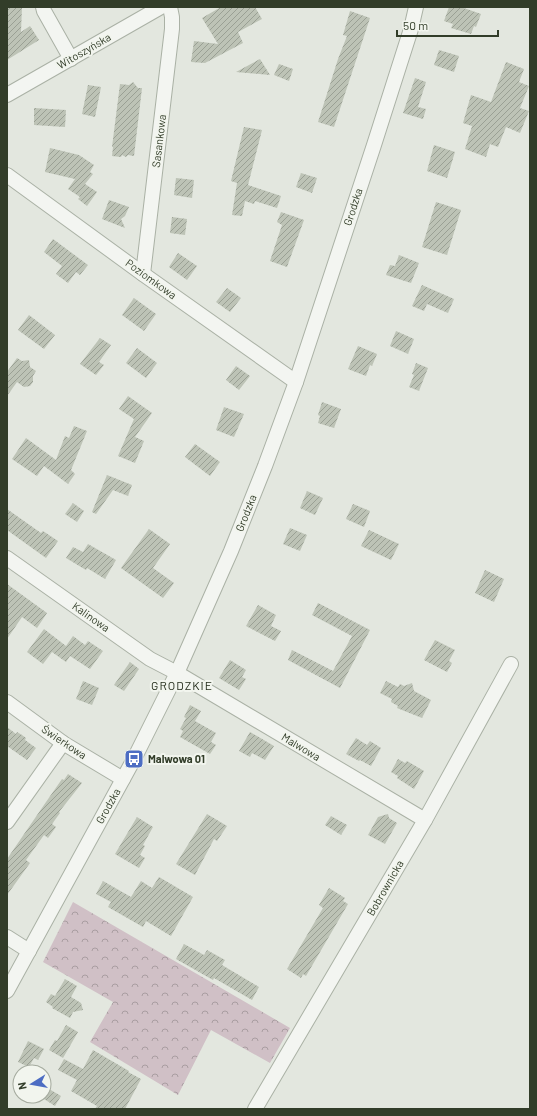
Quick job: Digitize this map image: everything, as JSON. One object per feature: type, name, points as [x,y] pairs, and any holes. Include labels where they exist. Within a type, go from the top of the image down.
[{"type":"street","points":[[43,7],[71,59]]},
{"type":"street","name":"Witoszyńska","points":[[7,95],[161,7]]},
{"type":"street","name":"Sasankowa","points":[[143,274],[172,29],[170,7]]},
{"type":"street","name":"Grodzka","points":[[7,991],[123,779],[177,673],[231,551],[265,466],[296,382],[374,145],[411,29],[416,7]]},
{"type":"street","name":"Poziomkowa","points":[[7,175],[143,274],[296,382]]},
{"type":"street","name":"Kalinowa","points":[[7,558],[150,659],[177,673]]},
{"type":"street","name":"Bobrownicka","points":[[255,1109],[425,820],[511,664]]},
{"type":"street","name":"Malwowa","points":[[177,673],[425,820]]},
{"type":"street","name":"Świerkowa","points":[[7,702],[63,743],[123,779]]},
{"type":"street","points":[[7,821],[63,743]]},
{"type":"street","points":[[7,937],[29,950]]},
{"type":"green space","points":[[73,902],[290,1028],[270,1063],[211,1030],[178,1095],[90,1042],[113,1002],[43,962]]},
{"type":"building","points":[[7,7],[22,7],[21,32],[30,26],[39,40],[7,60]]},
{"type":"building","points":[[221,7],[255,7],[262,19],[238,32],[243,43],[205,63],[191,62],[194,41],[218,44],[202,18]]},
{"type":"building","points":[[449,7],[461,7],[481,14],[476,27],[474,26],[471,34],[451,28],[453,24],[444,21]]},
{"type":"building","points":[[350,11],[370,18],[334,127],[318,122],[347,36],[343,35]]},
{"type":"building","points":[[439,50],[459,56],[454,72],[434,65]]},
{"type":"building","points":[[260,59],[270,75],[236,72]]},
{"type":"building","points":[[506,62],[524,69],[519,82],[529,86],[520,108],[529,111],[520,133],[506,127],[498,147],[490,144],[486,157],[465,149],[472,126],[463,123],[471,95],[491,102]]},
{"type":"building","points":[[279,64],[293,69],[289,81],[274,75]]},
{"type":"building","points":[[415,78],[426,82],[418,107],[426,109],[423,119],[403,113]]},
{"type":"building","points":[[133,82],[138,88],[142,88],[134,156],[112,156],[120,84],[129,85]]},
{"type":"building","points":[[88,85],[101,87],[95,117],[82,114]]},
{"type":"building","points":[[34,108],[66,110],[65,127],[34,125]]},
{"type":"building","points":[[244,127],[262,130],[248,185],[281,196],[277,208],[255,201],[254,204],[245,201],[242,216],[232,215],[237,183],[231,181]]},
{"type":"building","points":[[434,145],[455,152],[447,178],[427,171]]},
{"type":"building","points":[[50,148],[79,155],[94,165],[90,172],[93,174],[85,184],[97,192],[87,206],[78,199],[80,197],[68,189],[75,179],[45,172]]},
{"type":"building","points":[[301,173],[317,178],[312,193],[296,187]]},
{"type":"building","points":[[176,178],[194,180],[192,198],[174,195]]},
{"type":"building","points":[[109,200],[129,207],[125,216],[121,219],[125,228],[102,219]]},
{"type":"building","points":[[436,202],[461,210],[447,255],[422,247]]},
{"type":"building","points":[[281,212],[304,220],[287,267],[270,261],[282,225],[277,222]]},
{"type":"building","points":[[172,217],[187,219],[185,235],[170,233]]},
{"type":"building","points":[[53,239],[88,265],[80,275],[76,272],[68,283],[56,274],[62,266],[44,252]]},
{"type":"building","points":[[178,253],[197,266],[187,280],[169,267]]},
{"type":"building","points":[[399,255],[419,263],[411,283],[386,275],[390,265],[395,266]]},
{"type":"building","points":[[422,285],[454,299],[448,313],[427,304],[424,311],[412,306]]},
{"type":"building","points":[[227,288],[241,298],[230,312],[216,302]]},
{"type":"building","points":[[134,298],[156,314],[144,331],[122,315]]},
{"type":"building","points":[[29,315],[55,335],[44,349],[18,330]]},
{"type":"building","points":[[396,331],[414,339],[408,354],[390,346]]},
{"type":"building","points":[[100,338],[111,345],[99,362],[104,365],[96,375],[80,364]]},
{"type":"building","points":[[358,346],[377,354],[372,366],[370,365],[366,376],[348,369]]},
{"type":"building","points":[[137,348],[157,363],[146,378],[126,363]]},
{"type":"building","points":[[17,358],[22,361],[29,360],[30,367],[36,371],[33,376],[33,382],[30,386],[24,387],[17,382],[7,396],[7,372]]},
{"type":"building","points":[[416,363],[428,368],[419,391],[409,387],[414,375],[412,374]]},
{"type":"building","points":[[236,366],[250,376],[239,390],[226,380]]},
{"type":"building","points":[[128,396],[152,413],[135,437],[144,441],[135,463],[118,456],[134,419],[119,409]]},
{"type":"building","points":[[322,402],[341,409],[334,428],[318,423],[320,416],[318,415]]},
{"type":"building","points":[[224,407],[244,414],[234,437],[216,430]]},
{"type":"building","points":[[74,426],[87,431],[71,470],[75,474],[68,484],[44,466],[37,476],[12,459],[26,438],[56,460],[65,436],[69,438]]},
{"type":"building","points":[[195,444],[220,462],[210,476],[185,457]]},
{"type":"building","points":[[107,475],[132,485],[128,496],[113,490],[96,514],[92,512]]},
{"type":"building","points":[[307,491],[323,498],[315,515],[300,508]]},
{"type":"building","points":[[73,503],[84,511],[77,522],[65,514]]},
{"type":"building","points":[[353,504],[370,511],[364,527],[346,519]]},
{"type":"building","points":[[7,509],[41,533],[43,531],[58,541],[46,558],[7,530]]},
{"type":"building","points":[[290,528],[307,535],[300,551],[283,544]]},
{"type":"building","points":[[149,529],[170,544],[153,568],[174,583],[163,598],[121,568]]},
{"type":"building","points":[[369,530],[399,544],[391,560],[361,546]]},
{"type":"building","points":[[88,544],[116,560],[105,579],[66,558],[73,547],[83,552]]},
{"type":"building","points":[[485,570],[504,579],[494,602],[475,593]]},
{"type":"building","points":[[7,584],[47,613],[37,628],[22,617],[7,639]]},
{"type":"building","points":[[318,603],[370,630],[340,688],[288,660],[292,650],[333,671],[352,636],[312,615]]},
{"type":"building","points":[[258,605],[276,615],[271,626],[281,631],[275,641],[246,626]]},
{"type":"building","points":[[44,629],[66,646],[73,636],[85,645],[88,641],[103,651],[90,669],[70,656],[66,662],[52,652],[43,664],[27,652]]},
{"type":"building","points":[[435,640],[455,650],[449,661],[452,663],[447,672],[424,660]]},
{"type":"building","points":[[230,660],[246,670],[242,677],[246,679],[239,690],[219,678]]},
{"type":"building","points":[[130,662],[139,669],[124,691],[114,685]]},
{"type":"building","points":[[83,681],[99,688],[92,705],[76,699]]},
{"type":"building","points":[[386,681],[398,687],[400,684],[404,686],[412,683],[414,691],[431,700],[422,718],[397,708],[398,706],[391,702],[392,699],[380,693]]},
{"type":"building","points":[[190,705],[201,711],[195,721],[216,733],[211,742],[216,745],[210,754],[180,737],[183,731],[180,729],[186,718],[184,717]]},
{"type":"building","points":[[7,727],[16,734],[17,732],[22,735],[26,738],[25,740],[36,748],[27,760],[7,746]]},
{"type":"building","points":[[250,732],[274,746],[265,760],[252,753],[250,757],[239,751]]},
{"type":"building","points":[[356,738],[367,745],[370,741],[381,748],[371,766],[346,754]]},
{"type":"building","points":[[398,759],[405,763],[407,761],[424,771],[414,789],[397,778],[398,776],[391,772]]},
{"type":"building","points":[[68,774],[82,783],[59,812],[60,813],[52,824],[56,827],[48,838],[44,835],[26,860],[30,863],[7,895],[7,859],[62,779],[64,780]]},
{"type":"building","points":[[207,814],[227,826],[217,841],[214,839],[195,875],[176,864]]},
{"type":"building","points":[[388,814],[389,818],[397,823],[385,844],[368,835],[378,817]]},
{"type":"building","points":[[331,816],[347,825],[341,835],[325,825]]},
{"type":"building","points":[[137,817],[153,827],[143,845],[145,846],[140,855],[145,858],[139,868],[115,854]]},
{"type":"building","points":[[159,877],[193,897],[171,936],[146,921],[143,927],[108,907],[111,902],[96,894],[103,881],[131,897],[141,881],[152,888]]},
{"type":"building","points":[[329,888],[345,898],[343,901],[348,904],[306,976],[303,974],[301,978],[287,969],[323,908],[319,905]]},
{"type":"building","points":[[184,944],[204,955],[207,950],[225,960],[222,965],[259,987],[252,1000],[214,978],[213,980],[176,959]]},
{"type":"building","points":[[65,979],[77,986],[71,997],[81,1003],[83,1010],[73,1012],[70,1018],[52,1008],[53,1007],[46,1002],[51,994],[55,996]]},
{"type":"building","points":[[66,1025],[78,1032],[63,1058],[49,1050],[55,1040],[57,1041]]},
{"type":"building","points":[[28,1041],[44,1049],[38,1060],[34,1058],[31,1064],[22,1064],[18,1062]]},
{"type":"building","points":[[93,1050],[141,1079],[125,1109],[95,1109],[97,1106],[71,1091],[77,1080],[58,1070],[64,1059],[83,1069]]},
{"type":"building","points":[[52,1091],[61,1096],[55,1106],[52,1104]]},
{"type":"place","name":"Malwowa 01","points":[[134,759]]},
{"type":"district","name":"GRODZKIE","points":[[182,686]]}]
